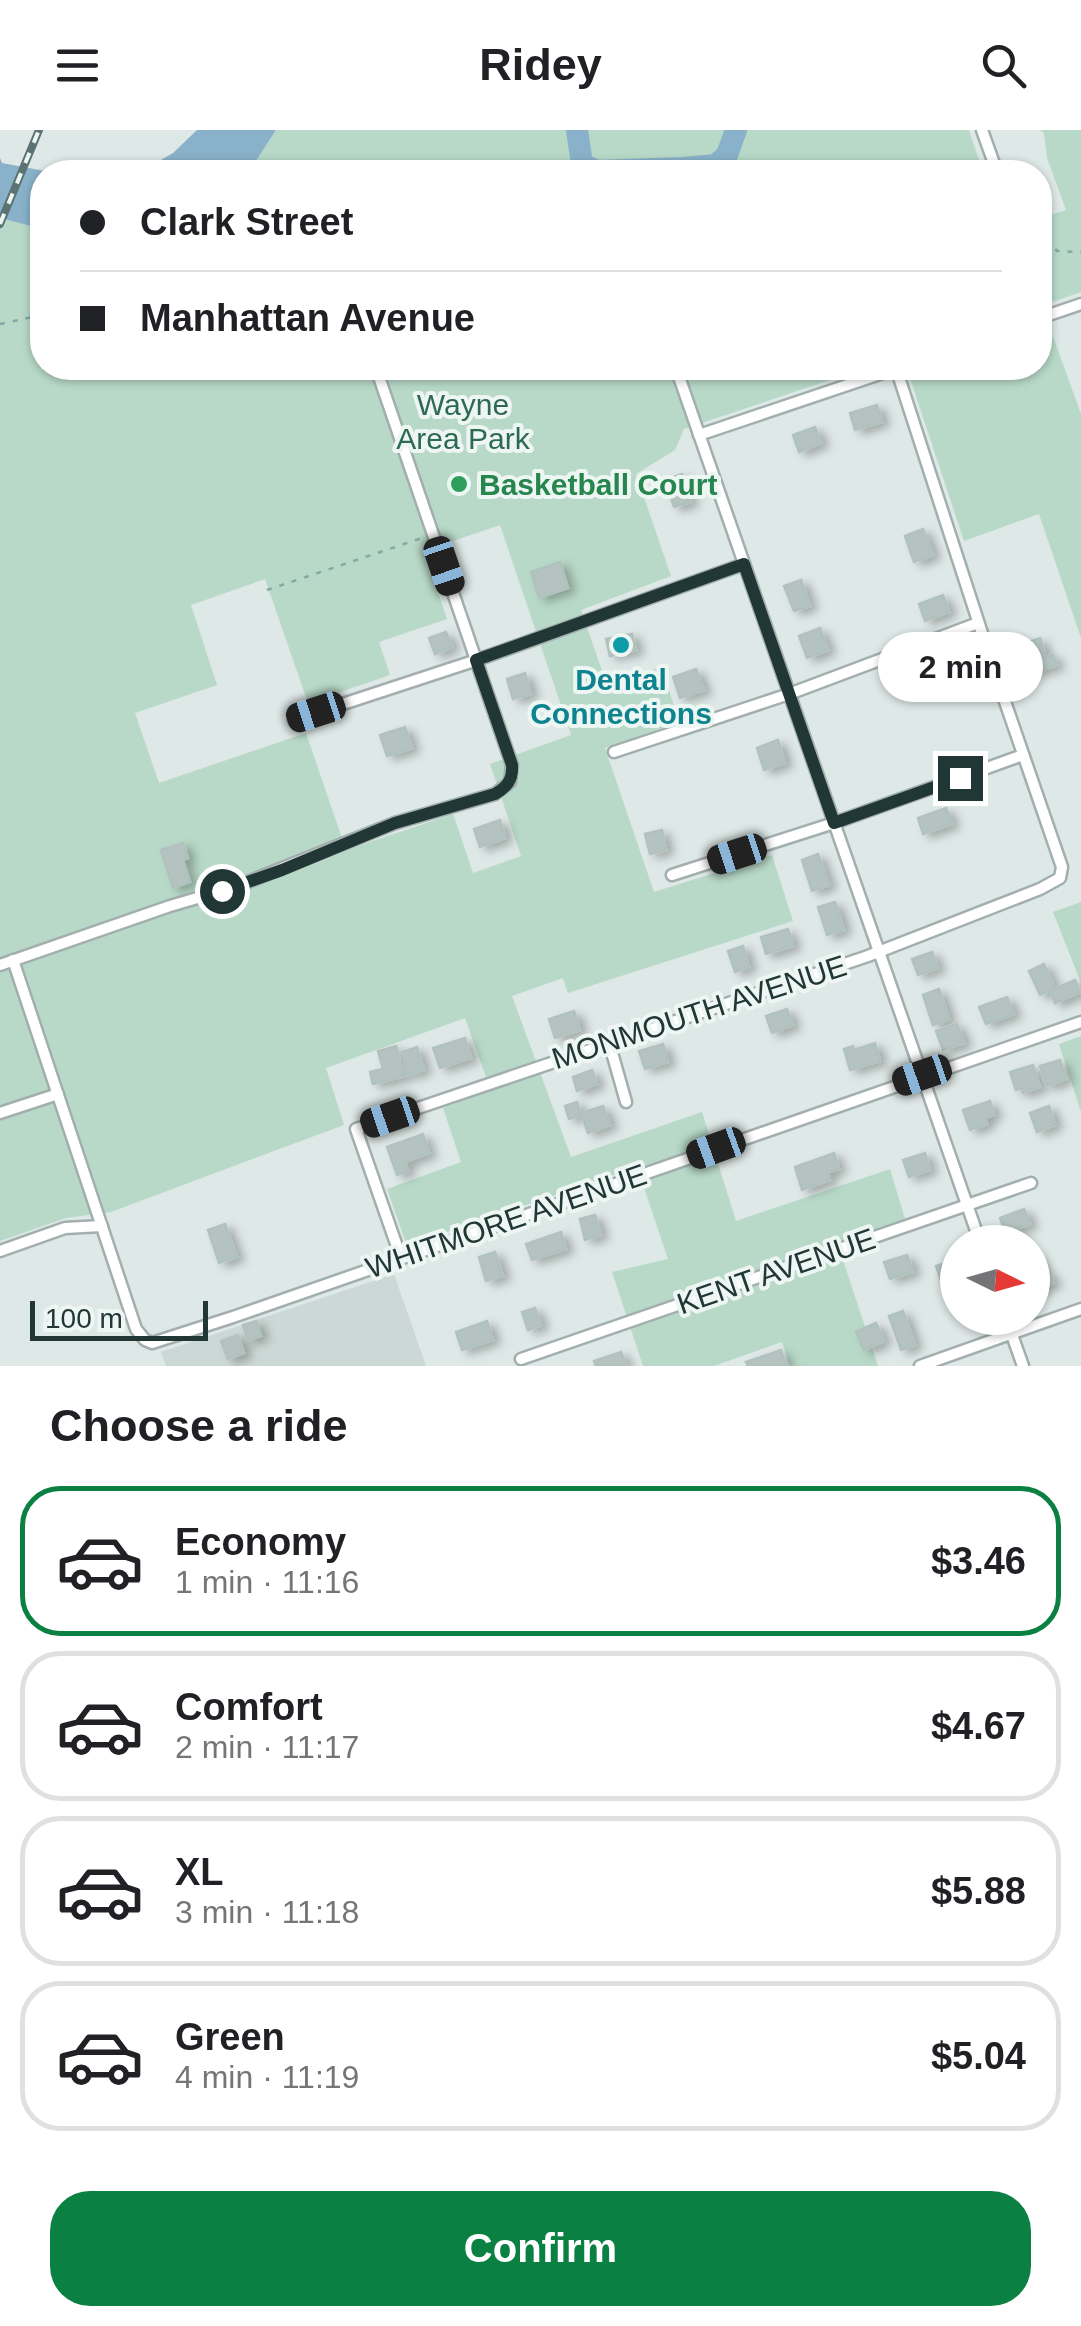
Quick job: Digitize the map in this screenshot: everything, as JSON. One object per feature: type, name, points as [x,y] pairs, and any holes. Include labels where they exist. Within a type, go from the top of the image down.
[{"type":"street","points":[[982,130],[993,160]]},
{"type":"street","points":[[1052,314],[1081,304]]},
{"type":"street","points":[[0,965],[264,877],[395,823],[495,794],[510,782],[512,765],[380,380]]},
{"type":"street","points":[[680,380],[974,1225]]},
{"type":"street","points":[[699,435],[862,380]]},
{"type":"street","points":[[672,875],[834,823],[1022,755],[901,380]]},
{"type":"street","points":[[294,720],[744,564]]},
{"type":"street","points":[[614,752],[789,694],[978,623]]},
{"type":"street","name":"MONMOUTH AVENUE","points":[[401,1258],[356,1129],[879,952],[1060,878],[1062,867],[1022,755]]},
{"type":"street","points":[[0,1251],[65,1228],[102,1226],[13,960]]},
{"type":"street","name":"WHITMORE AVENUE","points":[[102,1226],[136,1329],[145,1340],[158,1343],[1081,1022]]},
{"type":"street","points":[[609,1042],[626,1102]]},
{"type":"street","points":[[0,1114],[58,1094]]},
{"type":"street","name":"KENT AVENUE","points":[[521,1359],[1031,1183]]},
{"type":"street","points":[[1050,1320],[1081,1309]]},
{"type":"street","points":[[920,1366],[1009,1335]]},
{"type":"street","points":[[1012,1335],[1023,1366]]},
{"type":"path","points":[[1052,244],[1057,250],[1081,252]]},
{"type":"path","points":[[0,324],[30,318]]},
{"type":"path","points":[[266,590],[433,534]]},
{"type":"shaded area","points":[[394,1274],[426,1366],[166,1366],[161,1352]]},
{"type":"green space","points":[[276,130],[969,130],[979,160],[257,160]]},
{"type":"green space","points":[[1040,130],[1081,130],[1081,292],[1052,302],[1052,214],[1066,210],[1052,172],[1052,160],[1047,158],[1044,133]]},
{"type":"green space","name":"Wayne Area Park","points":[[0,218],[30,226],[30,380],[830,380],[684,429],[675,450],[636,474],[671,576],[581,610],[607,685],[662,667],[679,722],[605,748],[654,892],[772,855],[793,921],[568,993],[563,978],[512,996],[571,1157],[702,1112],[736,1221],[890,1169],[905,1219],[837,1242],[878,1366],[790,1366],[782,1342],[714,1366],[643,1366],[612,1272],[668,1259],[637,1167],[407,1246],[387,1189],[461,1162],[443,1108],[491,1091],[465,1018],[326,1068],[344,1125],[111,1212],[66,1218],[0,1241]],"holes":[[[500,525],[571,735],[490,764],[521,856],[473,873],[453,814],[346,850],[306,733],[159,783],[135,713],[217,685],[191,605],[265,579],[308,703],[390,675],[379,642],[447,619],[424,551]]]},
{"type":"green space","points":[[1052,334],[1081,414],[1081,638],[1039,514],[964,541],[911,380],[1052,380]]},
{"type":"green space","points":[[1081,902],[1081,983],[1053,912]]},
{"type":"green space","points":[[1081,1036],[1081,1112],[1059,1044]]},
{"type":"water","points":[[197,130],[276,130],[257,160],[161,160]]},
{"type":"water","points":[[0,158],[2,163],[30,168],[30,226],[0,218]]},
{"type":"building","points":[[877,405],[882,422],[855,430],[850,413]]},
{"type":"building","points":[[815,427],[821,443],[799,452],[793,435]]},
{"type":"building","points":[[682,474],[691,502],[674,507],[665,480]]},
{"type":"building","points":[[923,529],[933,555],[914,562],[905,536]]},
{"type":"building","points":[[560,562],[568,588],[539,598],[531,572]]},
{"type":"building","points":[[801,580],[810,606],[794,611],[784,586]]},
{"type":"building","points":[[943,595],[949,612],[925,621],[919,604]]},
{"type":"building","points":[[820,628],[828,650],[807,658],[799,636]]},
{"type":"building","points":[[446,632],[452,647],[435,654],[429,638]]},
{"type":"building","name":"Dental Connections","points":[[632,634],[636,650],[610,656],[606,639]]},
{"type":"building","points":[[1040,638],[1046,657],[1053,655],[1057,665],[1033,673],[1023,644]]},
{"type":"building","points":[[968,656],[976,678],[959,685],[950,662]]},
{"type":"building","points":[[696,669],[704,690],[680,698],[673,677]]},
{"type":"building","points":[[525,673],[531,694],[513,699],[507,679]]},
{"type":"building","points":[[405,727],[412,748],[387,756],[380,735]]},
{"type":"building","points":[[778,740],[785,763],[764,770],[757,748]]},
{"type":"building","points":[[946,808],[952,824],[923,834],[918,818]]},
{"type":"building","points":[[500,820],[505,838],[480,847],[474,829]]},
{"type":"building","points":[[662,830],[666,850],[650,854],[645,834]]},
{"type":"building","points":[[183,843],[188,858],[183,860],[190,882],[173,888],[161,850]]},
{"type":"building","points":[[818,854],[829,885],[812,891],[802,860]]},
{"type":"building","points":[[835,902],[844,930],[827,935],[818,907]]},
{"type":"building","points":[[788,929],[793,946],[766,954],[761,937]]},
{"type":"building","points":[[743,946],[749,967],[735,972],[728,951]]},
{"type":"building","points":[[932,952],[938,968],[918,975],[912,959]]},
{"type":"building","points":[[1044,964],[1055,989],[1040,995],[1029,971]]},
{"type":"building","points":[[1075,980],[1080,992],[1055,1003],[1050,991]]},
{"type":"building","points":[[939,989],[949,1019],[933,1025],[923,995]]},
{"type":"building","points":[[1007,997],[1014,1014],[986,1024],[979,1007]]},
{"type":"building","points":[[787,1009],[793,1025],[772,1033],[766,1016]]},
{"type":"building","points":[[574,1011],[580,1030],[555,1038],[549,1019]]},
{"type":"building","points":[[957,1024],[964,1043],[943,1050],[936,1031]]},
{"type":"building","points":[[465,1038],[471,1058],[440,1068],[433,1048]]},
{"type":"building","points":[[875,1043],[880,1061],[850,1070],[844,1049]]},
{"type":"building","points":[[663,1044],[668,1062],[645,1069],[639,1051]]},
{"type":"building","points":[[396,1046],[404,1076],[373,1084],[370,1072],[383,1069],[378,1051]]},
{"type":"building","points":[[417,1047],[424,1070],[408,1075],[402,1052]]},
{"type":"building","points":[[1060,1060],[1066,1079],[1047,1086],[1040,1066]]},
{"type":"building","points":[[1033,1065],[1040,1087],[1023,1093],[1021,1088],[1016,1090],[1010,1072]]},
{"type":"building","points":[[592,1070],[597,1084],[577,1091],[573,1077]]},
{"type":"building","points":[[990,1101],[994,1115],[985,1118],[987,1124],[970,1130],[963,1110]]},
{"type":"building","points":[[577,1102],[581,1115],[569,1119],[565,1106]]},
{"type":"building","points":[[603,1106],[610,1125],[588,1133],[581,1113]]},
{"type":"building","points":[[1049,1106],[1055,1125],[1037,1132],[1030,1113]]},
{"type":"building","points":[[423,1134],[429,1153],[405,1162],[408,1171],[397,1175],[387,1147]]},
{"type":"building","points":[[834,1153],[839,1169],[828,1172],[830,1180],[802,1190],[795,1167]]},
{"type":"building","points":[[925,1153],[930,1170],[909,1177],[903,1160]]},
{"type":"building","points":[[1024,1209],[1030,1224],[1003,1225],[1000,1218]]},
{"type":"building","points":[[595,1215],[601,1235],[585,1240],[580,1219]]},
{"type":"building","points":[[225,1224],[237,1257],[219,1263],[208,1230]]},
{"type":"building","points":[[561,1232],[566,1249],[532,1260],[526,1244]]},
{"type":"building","points":[[495,1252],[503,1276],[486,1281],[479,1257]]},
{"type":"building","points":[[907,1255],[913,1272],[890,1279],[884,1262]]},
{"type":"building","points":[[535,1308],[541,1325],[528,1330],[522,1312]]},
{"type":"building","points":[[903,1311],[915,1345],[901,1350],[889,1316]]},
{"type":"building","points":[[256,1321],[261,1336],[248,1340],[243,1325]]},
{"type":"building","points":[[487,1321],[493,1340],[462,1350],[456,1332]]},
{"type":"building","points":[[876,1323],[884,1341],[864,1350],[856,1332]]},
{"type":"building","points":[[238,1335],[244,1353],[228,1359],[221,1341]]},
{"type":"building","points":[[781,1350],[786,1366],[748,1366],[746,1362]]},
{"type":"building","points":[[621,1352],[626,1366],[596,1366],[594,1361]]},
{"type":"waterway","points":[[577,130],[581,160]]},
{"type":"waterway","points":[[722,160],[736,130]]},
{"type":"railway","points":[[0,224],[39,130]]},
{"type":"place","name":"Basketball Court","points":[[459,484]]},
{"type":"place","name":"Dental Connections","points":[[621,645]]},
{"type":"route","points":[[222,891],[395,823],[504,789],[513,774],[512,765],[476,660],[744,564],[834,823],[960,778]]}]
